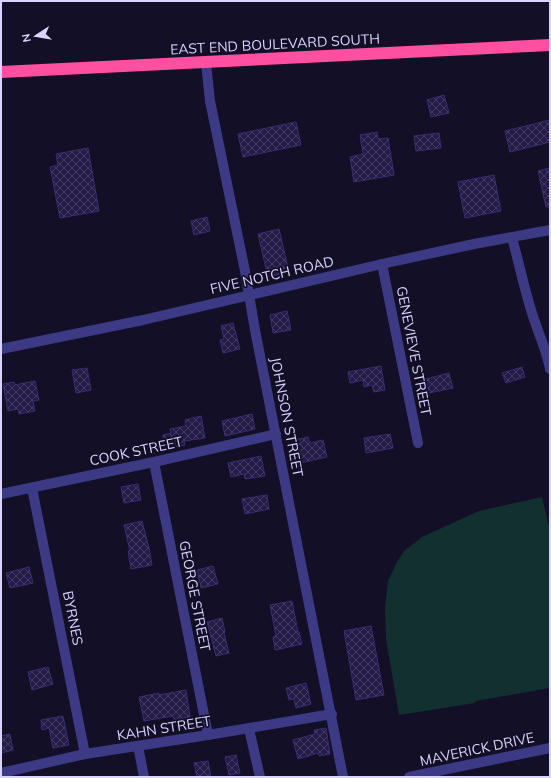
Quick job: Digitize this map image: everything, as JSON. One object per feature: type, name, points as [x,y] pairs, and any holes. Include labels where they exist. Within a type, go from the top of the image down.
[{"type":"highway","name":"EAST END BOULEVARD SOUTH","points":[[1,72],[550,45]]},
{"type":"street","name":"JOHNSON STREET","points":[[206,63],[210,101],[332,714],[343,777]]},
{"type":"street","name":"FIVE NOTCH ROAD","points":[[1,349],[143,320],[474,244],[550,230]]},
{"type":"street","points":[[512,238],[531,309],[550,369]]},
{"type":"street","name":"GENEVIEVE STREET","points":[[382,264],[418,443]]},
{"type":"street","name":"COOK STREET","points":[[1,494],[154,462],[276,434]]},
{"type":"street","name":"GEORGE STREET","points":[[154,462],[208,735]]},
{"type":"street","name":"BYRNES","points":[[32,488],[85,754]]},
{"type":"street","name":"KAHN STREET","points":[[1,773],[85,754],[249,729],[332,714]]},
{"type":"street","points":[[249,729],[260,777]]},
{"type":"street","points":[[138,746],[144,777]]},
{"type":"street","name":"MAVERICK DRIVE","points":[[409,777],[550,748]]},
{"type":"green space","points":[[542,497],[550,531],[550,688],[476,701],[475,703],[399,715],[386,639],[385,607],[388,581],[404,551],[422,537],[479,511]]},
{"type":"building","points":[[444,95],[449,113],[431,117],[427,100]]},
{"type":"building","points":[[550,120],[550,142],[510,152],[505,131]]},
{"type":"building","points":[[296,122],[301,145],[243,157],[238,134]]},
{"type":"building","points":[[377,132],[378,139],[388,138],[394,175],[354,182],[350,157],[363,154],[360,135]]},
{"type":"building","points":[[439,133],[441,148],[416,151],[414,136]]},
{"type":"building","points":[[88,148],[99,211],[60,218],[50,167],[58,165],[56,154]]},
{"type":"building","points":[[550,168],[550,207],[546,207],[538,171]]},
{"type":"building","points":[[494,175],[501,211],[465,218],[458,182]]},
{"type":"building","points":[[207,217],[210,231],[194,235],[191,221]]},
{"type":"building","points":[[279,229],[289,272],[268,277],[258,234]]},
{"type":"building","points":[[287,311],[291,330],[273,333],[270,315]]},
{"type":"building","points":[[233,323],[240,349],[223,353],[220,340],[224,339],[221,326]]},
{"type":"building","points":[[381,366],[385,390],[374,392],[372,385],[364,387],[363,380],[350,383],[348,372]]},
{"type":"building","points":[[522,367],[525,377],[506,383],[502,373]]},
{"type":"building","points":[[87,368],[91,390],[76,393],[72,370]]},
{"type":"building","points":[[449,373],[453,388],[429,393],[426,379]]},
{"type":"building","points":[[35,381],[39,400],[33,401],[35,411],[19,414],[18,409],[8,411],[3,384],[14,382],[15,385]]},
{"type":"building","points":[[252,414],[255,429],[225,436],[222,421]]},
{"type":"building","points":[[201,416],[205,438],[184,441],[185,445],[165,449],[163,435],[171,433],[170,429],[186,426],[185,420]]},
{"type":"building","points":[[390,434],[393,448],[366,453],[364,438]]},
{"type":"building","points":[[308,437],[310,443],[323,440],[327,457],[300,463],[294,440]]},
{"type":"building","points":[[261,456],[265,476],[245,479],[244,474],[231,477],[228,463]]},
{"type":"building","points":[[138,484],[141,500],[124,503],[121,487]]},
{"type":"building","points":[[267,495],[269,509],[245,514],[242,499]]},
{"type":"building","points":[[142,521],[152,565],[131,569],[128,551],[130,551],[124,525]]},
{"type":"building","points":[[213,566],[218,584],[201,588],[197,570]]},
{"type":"building","points":[[29,567],[33,583],[10,588],[6,573]]},
{"type":"building","points":[[292,601],[302,644],[275,650],[273,637],[276,636],[270,605]]},
{"type":"building","points":[[222,618],[229,653],[216,656],[207,622]]},
{"type":"building","points":[[371,626],[384,695],[356,700],[344,631]]},
{"type":"building","points":[[48,667],[53,684],[32,690],[28,672]]},
{"type":"building","points":[[306,683],[311,704],[296,708],[294,699],[289,700],[286,688]]},
{"type":"building","points":[[186,690],[190,717],[174,720],[173,716],[144,721],[139,697]]},
{"type":"building","points":[[63,716],[69,745],[53,748],[49,728],[42,730],[41,720]]},
{"type":"building","points":[[326,728],[330,754],[319,756],[318,753],[298,759],[293,740],[315,734],[314,730]]},
{"type":"building","points":[[10,734],[13,750],[1,753],[1,736]]},
{"type":"building","points":[[236,755],[240,773],[229,775],[225,757]]},
{"type":"building","points":[[208,761],[211,777],[197,777],[194,763]]}]
